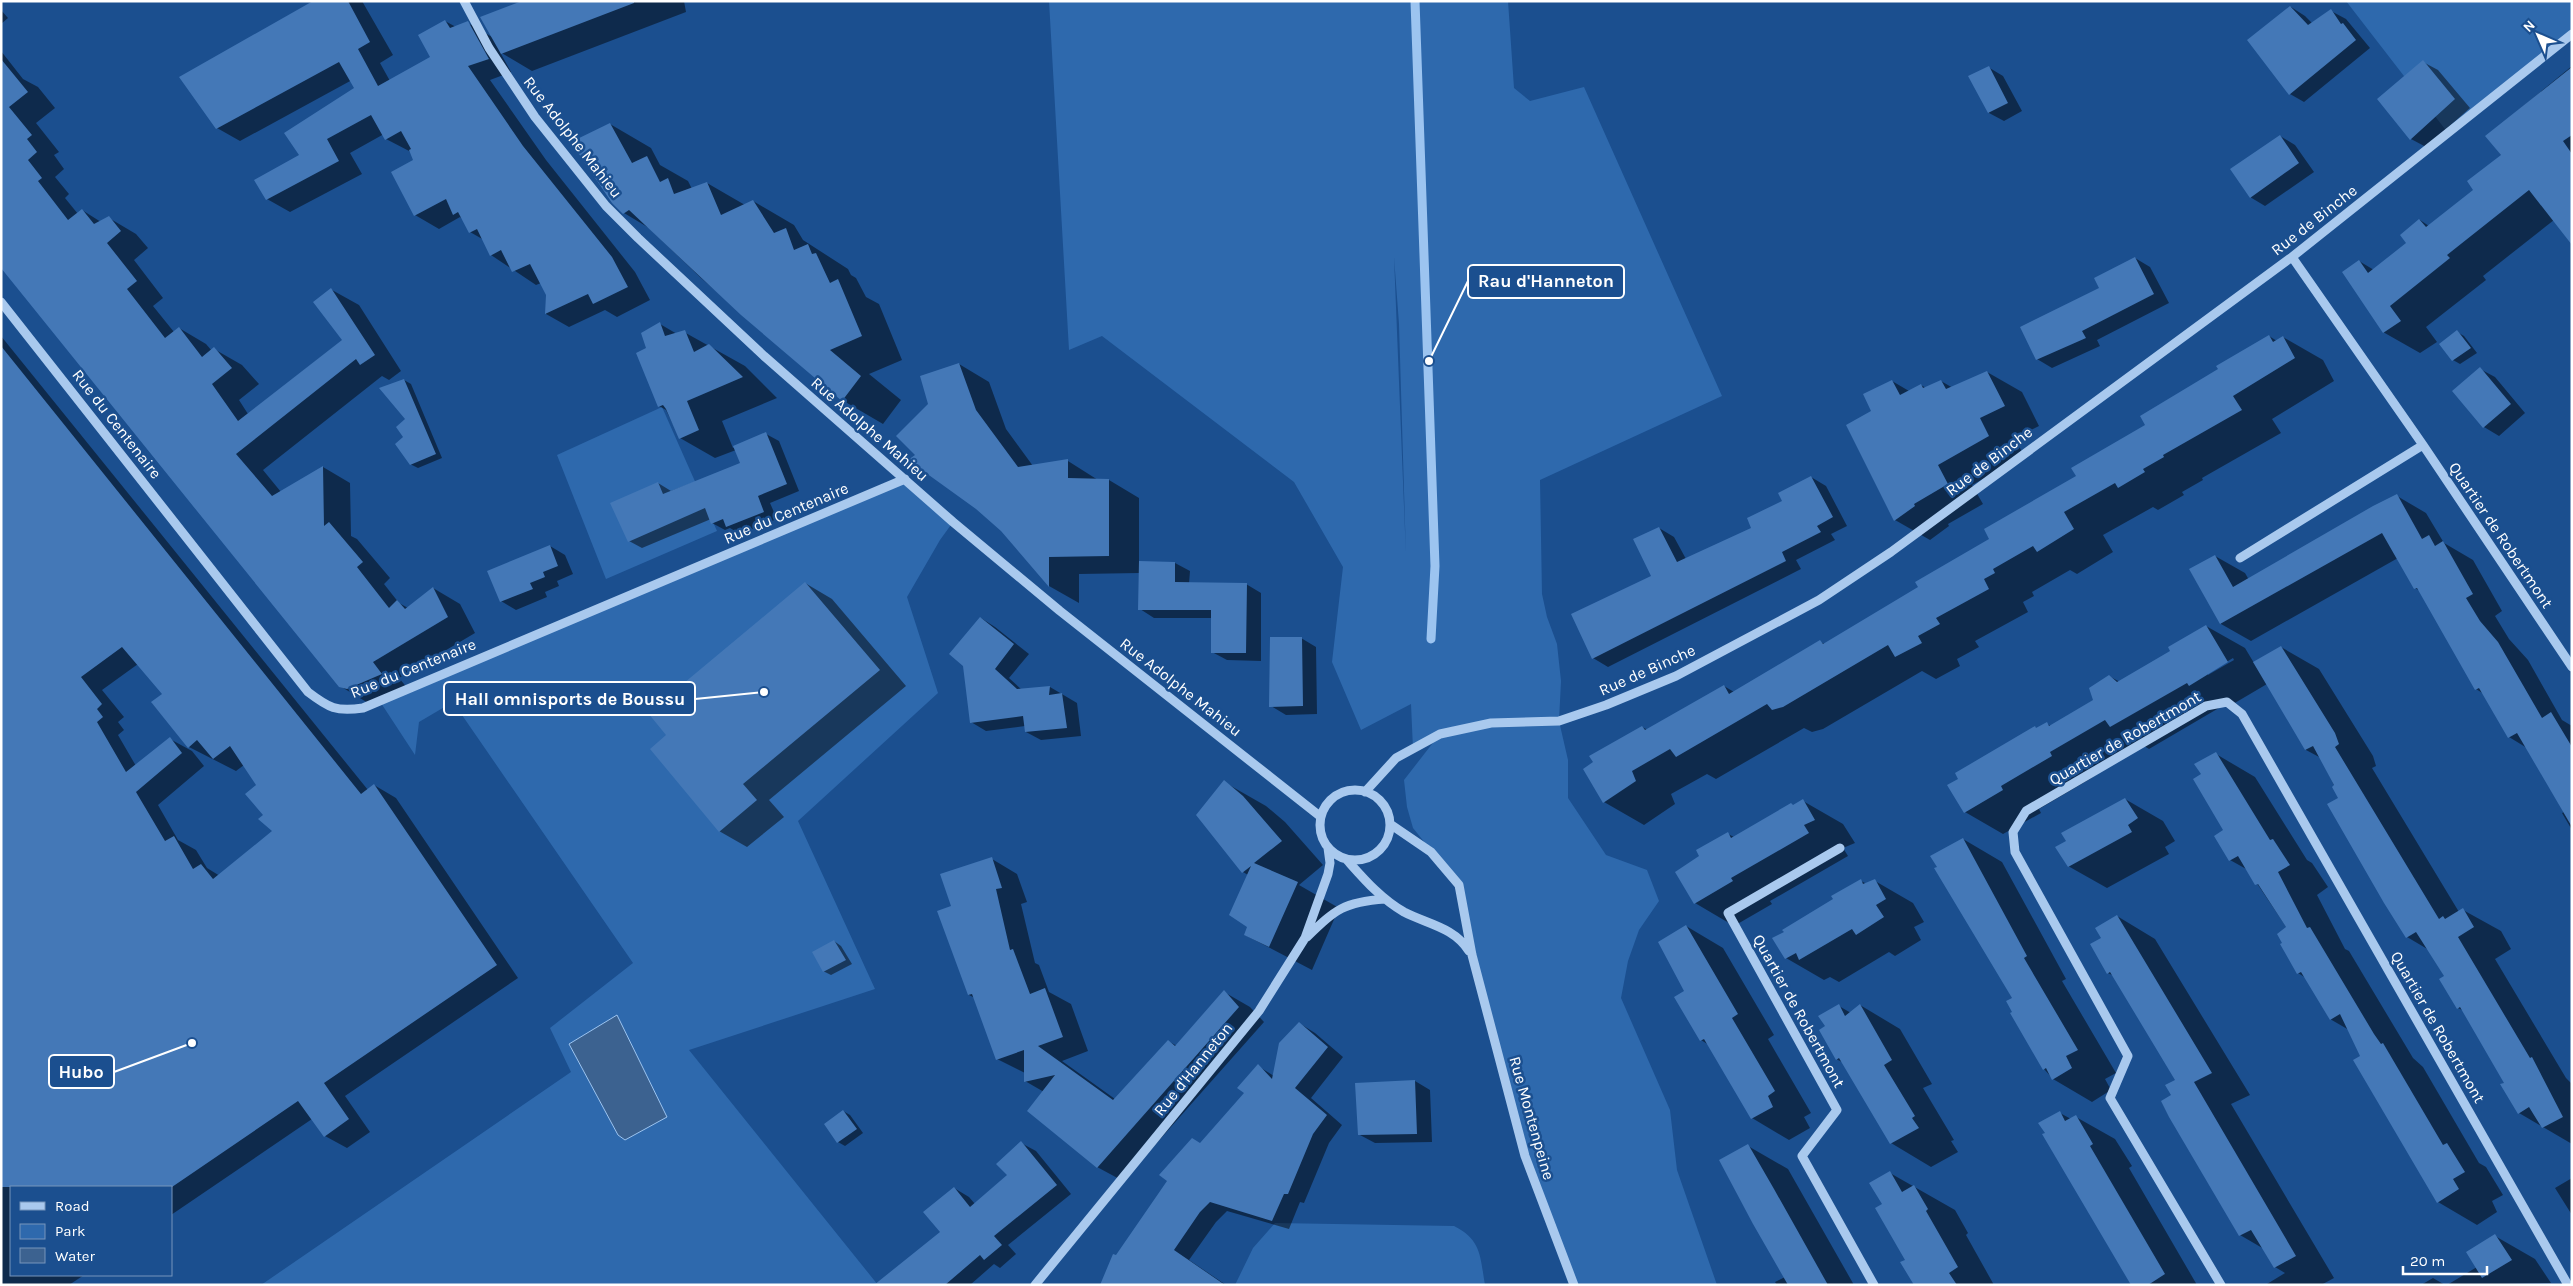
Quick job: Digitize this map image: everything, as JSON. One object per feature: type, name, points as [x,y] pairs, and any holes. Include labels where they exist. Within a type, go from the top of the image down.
[{"type":"street","name":"Rue Adolphe Mahieu","points":[[464,1],[513,86],[558,148],[606,206],[764,356],[905,479],[1060,611],[1321,817]]},
{"type":"street","name":"Rue de Binche","points":[[1365,792],[1396,758],[1440,734],[1490,723],[1559,721],[1606,705],[1676,676],[1819,600],[1891,552],[2292,257],[2572,34]]},
{"type":"street","name":"Quartier de Robertmont","points":[[2292,257],[2423,445],[2572,667]]},
{"type":"street","name":"Rue du Centenaire","points":[[1,302],[308,692],[327,706],[343,711],[363,708],[905,479]]},
{"type":"street","points":[[2240,558],[2423,445]]},
{"type":"street","name":"Quartier de Robertmont","points":[[2221,1285],[2110,1098],[2128,1056],[2015,852],[2013,832],[2026,811],[2206,706],[2227,702],[2242,714],[2568,1285]]},
{"type":"street","points":[[1365,792],[1383,804],[1390,824],[1388,836],[1383,846],[1374,855],[1355,861],[1347,860],[1328,848],[1321,834],[1321,817],[1326,807],[1343,793],[1365,792]]},
{"type":"street","name":"Rue Montenpeine","points":[[1390,824],[1431,852],[1459,885],[1472,955],[1525,1156],[1574,1285]]},
{"type":"street","name":"Rue d'Hanneton","points":[[1035,1285],[1260,1011],[1305,938],[1328,874],[1330,862],[1328,848]]},
{"type":"street","name":"Quartier de Robertmont","points":[[1840,848],[1728,913],[1837,1110],[1802,1156],[1874,1285]]},
{"type":"street","name":"Rue Montenpeine","points":[[1347,860],[1385,899],[1404,912],[1447,929],[1464,943],[1472,955]]},
{"type":"street","points":[[1305,938],[1333,912],[1361,901],[1385,899]]},
{"type":"green space","points":[[1049,1],[1508,1],[1514,88],[1530,101],[1584,87],[1722,396],[1540,480],[1542,594],[1547,617],[1557,644],[1561,681],[1559,721],[1568,760],[1568,798],[1606,855],[1647,870],[1659,901],[1639,930],[1628,961],[1621,998],[1670,1110],[1677,1170],[1717,1285],[1574,1285],[1525,1156],[1459,885],[1413,828],[1407,807],[1404,780],[1439,735],[1413,749],[1411,704],[1361,730],[1332,662],[1343,567],[1294,482],[1102,336],[1069,350]],"holes":[[[1394,257],[1399,324],[1406,553]]]},
{"type":"green space","points":[[2346,1],[2572,1],[2572,34],[2448,133]]},
{"type":"green space","points":[[662,407],[717,531],[606,579],[557,455]]},
{"type":"green space","points":[[905,479],[953,522],[940,540],[907,597],[938,693],[798,821],[875,989],[689,1050],[878,1285],[261,1285],[571,1072],[550,1028],[633,963],[453,702],[419,722],[415,755],[379,700]]},
{"type":"green space","points":[[1275,1223],[1454,1226],[1463,1231],[1475,1243],[1485,1285],[1235,1285],[1253,1248]]},
{"type":"water","points":[[617,1015],[667,1117],[625,1140],[618,1135],[569,1044]]},
{"type":"building","points":[[313,1],[348,1],[370,42],[358,49],[378,86],[430,57],[418,35],[445,20],[450,28],[468,21],[489,59],[468,66],[523,146],[612,257],[628,287],[593,304],[588,294],[545,314],[546,295],[530,264],[512,272],[501,250],[490,256],[477,229],[469,233],[458,212],[453,215],[446,199],[414,216],[391,172],[413,160],[409,150],[411,149],[401,131],[385,140],[371,115],[327,139],[339,161],[266,200],[254,180],[299,155],[284,133],[354,88],[339,62],[216,129],[179,77]]},
{"type":"building","points":[[522,1],[634,1],[634,3],[501,54],[480,17]]},
{"type":"building","points":[[2290,6],[2308,25],[2331,9],[2341,24],[2343,23],[2356,40],[2289,95],[2247,40]]},
{"type":"building","points":[[1,59],[28,92],[9,107],[32,135],[27,139],[37,152],[28,160],[42,178],[38,181],[68,220],[82,209],[94,224],[109,216],[121,231],[107,243],[137,281],[127,289],[165,338],[179,327],[202,357],[214,347],[232,368],[212,384],[238,421],[342,340],[313,302],[331,288],[375,355],[360,365],[356,359],[236,454],[272,496],[323,466],[324,526],[329,522],[363,562],[357,567],[389,608],[397,600],[405,609],[433,587],[448,617],[373,662],[382,674],[347,689],[339,687],[1,268]]},
{"type":"building","points":[[2423,60],[2455,99],[2410,140],[2377,99]]},
{"type":"building","points":[[1989,66],[2008,103],[1988,113],[1968,76]]},
{"type":"building","points":[[2572,67],[2572,135],[2563,141],[2572,154],[2572,245],[2529,190],[2447,255],[2450,258],[2390,306],[2401,321],[2383,333],[2342,272],[2359,260],[2368,273],[2406,243],[2400,235],[2419,219],[2426,227],[2473,190],[2467,181],[2501,155],[2485,136]]},
{"type":"building","points":[[610,123],[632,163],[647,156],[660,182],[668,178],[674,194],[707,182],[721,215],[753,200],[774,233],[786,228],[794,250],[808,244],[812,254],[816,253],[830,283],[838,279],[862,336],[830,350],[861,376],[842,401],[741,315],[629,210],[623,214],[612,203],[571,142]]},
{"type":"building","points":[[2280,135],[2299,163],[2250,198],[2230,169]]},
{"type":"building","points":[[2135,257],[2154,294],[2082,331],[2086,338],[2036,360],[2020,327],[2099,288],[2094,278]]},
{"type":"building","points":[[660,322],[665,336],[685,330],[694,352],[709,344],[743,377],[687,401],[699,430],[679,439],[666,409],[663,405],[658,407],[636,353],[646,348],[641,333]]},
{"type":"building","points":[[2457,330],[2471,348],[2452,361],[2439,344]]},
{"type":"building","points":[[2269,335],[2273,342],[2283,336],[2295,358],[2233,396],[2242,410],[2163,455],[2164,457],[2143,469],[2145,472],[2118,488],[2115,483],[2064,512],[2074,529],[2037,552],[2033,546],[1993,569],[1995,573],[1984,579],[1989,589],[1936,618],[1940,624],[1918,636],[1922,643],[1895,657],[1888,645],[1783,707],[1772,710],[1767,704],[1676,757],[1670,749],[1632,771],[1636,781],[1603,803],[1583,769],[1593,762],[1589,756],[1642,726],[1645,730],[1724,685],[1729,694],[1820,640],[1823,644],[1918,587],[1915,582],[1989,539],[1984,529],[2076,476],[2071,468],[2145,425],[2140,416],[2218,369],[2216,366]]},
{"type":"building","points":[[1,346],[361,794],[374,784],[497,965],[324,1083],[349,1119],[324,1137],[298,1101],[172,1187],[1,1187]],"holes":[[[122,647],[162,694],[151,702],[188,748],[197,740],[213,759],[230,746],[256,785],[245,794],[263,815],[258,819],[272,831],[213,879],[201,864],[193,869],[174,836],[165,841],[136,792],[182,753],[170,737],[126,772],[97,722],[103,717],[97,709],[102,704],[81,677]]]},
{"type":"building","points":[[959,363],[976,410],[1018,467],[1068,459],[1068,478],[1109,479],[1109,556],[1049,557],[1049,587],[1001,531],[976,509],[908,460],[915,455],[896,436],[928,404],[920,376]]},
{"type":"building","points":[[2480,367],[2511,404],[2483,428],[2452,391]]},
{"type":"building","points":[[1987,371],[2005,406],[1980,418],[1989,436],[1938,465],[1948,484],[1914,504],[1915,506],[1894,521],[1846,425],[1871,411],[1863,394],[1892,380],[1900,395],[1921,384],[1923,388],[1941,380],[1946,389]]},
{"type":"building","points":[[404,379],[436,454],[410,465],[395,444],[403,437],[396,427],[405,419],[379,388]]},
{"type":"building","points":[[766,432],[787,484],[758,496],[764,512],[726,527],[723,519],[711,524],[705,508],[628,542],[610,503],[658,482],[663,494],[740,463],[733,446]]},
{"type":"building","points":[[1811,476],[1833,517],[1817,526],[1821,532],[1782,552],[1786,561],[1592,659],[1571,614],[1651,576],[1633,539],[1659,527],[1677,562],[1751,528],[1747,518],[1782,501],[1778,493]]},
{"type":"building","points":[[2397,494],[2422,539],[2429,535],[2435,546],[2443,541],[2473,594],[2466,598],[2480,621],[2498,642],[2542,718],[2551,712],[2572,747],[2572,827],[2517,733],[2508,738],[2479,688],[2475,690],[2417,588],[2414,589],[2382,533],[2220,624],[2189,569],[2215,555],[2233,587]]},
{"type":"building","points":[[550,545],[558,566],[543,572],[545,577],[530,583],[533,589],[500,602],[487,571]]},
{"type":"building","points":[[1139,561],[1175,562],[1175,582],[1247,583],[1246,653],[1211,653],[1211,610],[1138,610]]},
{"type":"building","points":[[805,582],[880,670],[743,784],[757,800],[719,832],[650,749],[666,735],[648,713]]},
{"type":"building","points":[[980,617],[1014,644],[995,669],[1017,689],[1050,686],[1049,695],[1062,693],[1067,728],[1025,732],[1023,716],[970,723],[963,666],[949,654]]},
{"type":"building","points":[[2206,625],[2228,662],[2189,686],[2187,683],[2110,727],[2105,720],[2050,752],[2052,756],[2001,786],[2003,790],[1964,813],[1947,785],[1958,779],[1955,773],[2035,726],[2036,728],[2047,722],[2049,726],[2093,700],[2089,688],[2109,675],[2117,682],[2170,651],[2168,647]]},
{"type":"building","points":[[1270,637],[1302,637],[1303,706],[1269,707]]},
{"type":"building","points":[[2281,646],[2335,733],[2339,744],[2335,747],[2439,919],[2443,916],[2445,919],[2463,908],[2474,927],[2458,937],[2530,1058],[2532,1057],[2563,1117],[2542,1128],[2529,1107],[2518,1114],[2500,1084],[2504,1083],[2460,1007],[2457,1009],[2439,979],[2444,976],[2416,932],[2406,938],[2384,903],[2327,804],[2338,798],[2332,787],[2334,785],[2313,746],[2305,750],[2253,662]]},
{"type":"building","points":[[2216,752],[2270,840],[2273,839],[2290,865],[2278,872],[2307,928],[2310,927],[2374,1034],[2381,1044],[2383,1043],[2443,1145],[2447,1143],[2465,1172],[2453,1179],[2459,1189],[2437,1203],[2353,1060],[2360,1056],[2340,1014],[2330,1020],[2301,972],[2297,974],[2280,944],[2282,943],[2277,934],[2286,927],[2258,884],[2255,885],[2238,856],[2229,861],[2214,836],[2223,830],[2193,779],[2201,774],[2194,764]]},
{"type":"building","points":[[1224,780],[1243,796],[1282,841],[1254,863],[1298,882],[1269,947],[1244,935],[1247,927],[1229,915],[1251,866],[1242,873],[1196,815]]},
{"type":"building","points":[[2125,798],[2138,818],[2128,825],[2132,832],[2068,867],[2055,847],[2066,841],[2061,833]]},
{"type":"building","points":[[1803,799],[1815,820],[1804,825],[1809,833],[1731,878],[1733,881],[1694,904],[1675,872],[1699,856],[1696,850],[1728,832],[1731,838],[1791,803],[1793,805]]},
{"type":"building","points":[[1963,838],[2027,956],[2024,958],[2078,1050],[2066,1056],[2072,1068],[2052,1080],[2046,1068],[2043,1070],[2010,1013],[2012,1012],[2006,1001],[2012,998],[1934,868],[1937,867],[1930,856]]},
{"type":"building","points":[[992,857],[1002,888],[996,889],[1010,950],[1013,949],[1030,994],[1045,988],[1063,1037],[1038,1046],[1113,1100],[1168,1040],[1175,1046],[1224,990],[1239,1007],[1097,1168],[1027,1111],[1055,1075],[1024,1082],[1024,1050],[996,1060],[972,994],[968,995],[937,911],[951,906],[940,874]]},
{"type":"building","points":[[1861,879],[1863,884],[1875,879],[1886,899],[1876,905],[1884,917],[1856,935],[1852,929],[1799,960],[1796,953],[1785,959],[1772,938],[1833,899],[1831,896]]},
{"type":"building","points":[[2117,915],[2212,1073],[2194,1082],[2296,1256],[2274,1268],[2251,1230],[2239,1236],[2169,1117],[2161,1101],[2171,1095],[2165,1085],[2175,1080],[2110,972],[2107,974],[2090,944],[2101,938],[2095,928]]},
{"type":"building","points":[[1686,925],[1738,1014],[1732,1018],[1775,1091],[1768,1096],[1773,1107],[1751,1119],[1704,1039],[1700,1041],[1674,997],[1684,991],[1658,942]]},
{"type":"building","points":[[834,940],[846,960],[823,972],[812,952]]},
{"type":"building","points":[[1839,1004],[1845,1016],[1860,1004],[1892,1060],[1884,1065],[1915,1116],[1912,1118],[1919,1128],[1890,1144],[1839,1058],[1836,1060],[1819,1030],[1825,1026],[1818,1016]]},
{"type":"building","points":[[1299,1022],[1328,1047],[1295,1088],[1327,1115],[1313,1134],[1288,1194],[1284,1194],[1272,1221],[1210,1202],[1200,1212],[1174,1250],[1225,1285],[1100,1285],[1113,1254],[1116,1255],[1167,1181],[1159,1175],[1192,1138],[1200,1143],[1244,1093],[1237,1088],[1258,1064],[1272,1079],[1279,1043]]},
{"type":"building","points":[[1415,1080],[1417,1134],[1358,1135],[1355,1083]]},
{"type":"building","points":[[843,1110],[857,1129],[837,1143],[824,1124]]},
{"type":"building","points":[[2060,1111],[2065,1121],[2076,1115],[2093,1144],[2090,1146],[2165,1274],[2148,1285],[2131,1285],[2042,1134],[2045,1133],[2038,1123]]},
{"type":"building","points":[[1021,1141],[1057,1185],[994,1236],[1002,1245],[984,1260],[980,1255],[945,1285],[874,1285],[940,1232],[923,1212],[954,1187],[970,1207],[1007,1175],[996,1164]]},
{"type":"building","points":[[1748,1144],[1828,1285],[1788,1285],[1753,1224],[1719,1160]]},
{"type":"building","points":[[1890,1171],[1902,1192],[1914,1185],[1928,1209],[1926,1211],[1958,1267],[1949,1273],[1957,1285],[1914,1285],[1900,1262],[1905,1260],[1875,1208],[1882,1204],[1869,1183]]},
{"type":"building","points":[[2495,1234],[2512,1260],[2482,1278],[2466,1252]]},
{"type":"waterway","points":[[1415,1],[1435,566],[1431,639]]},
{"type":"place","name":"Rau d'Hanneton","points":[[1429,361]]},
{"type":"place","name":"Hall omnisports de Boussu","points":[[764,692]]},
{"type":"place","name":"Hubo","points":[[192,1043]]}]
